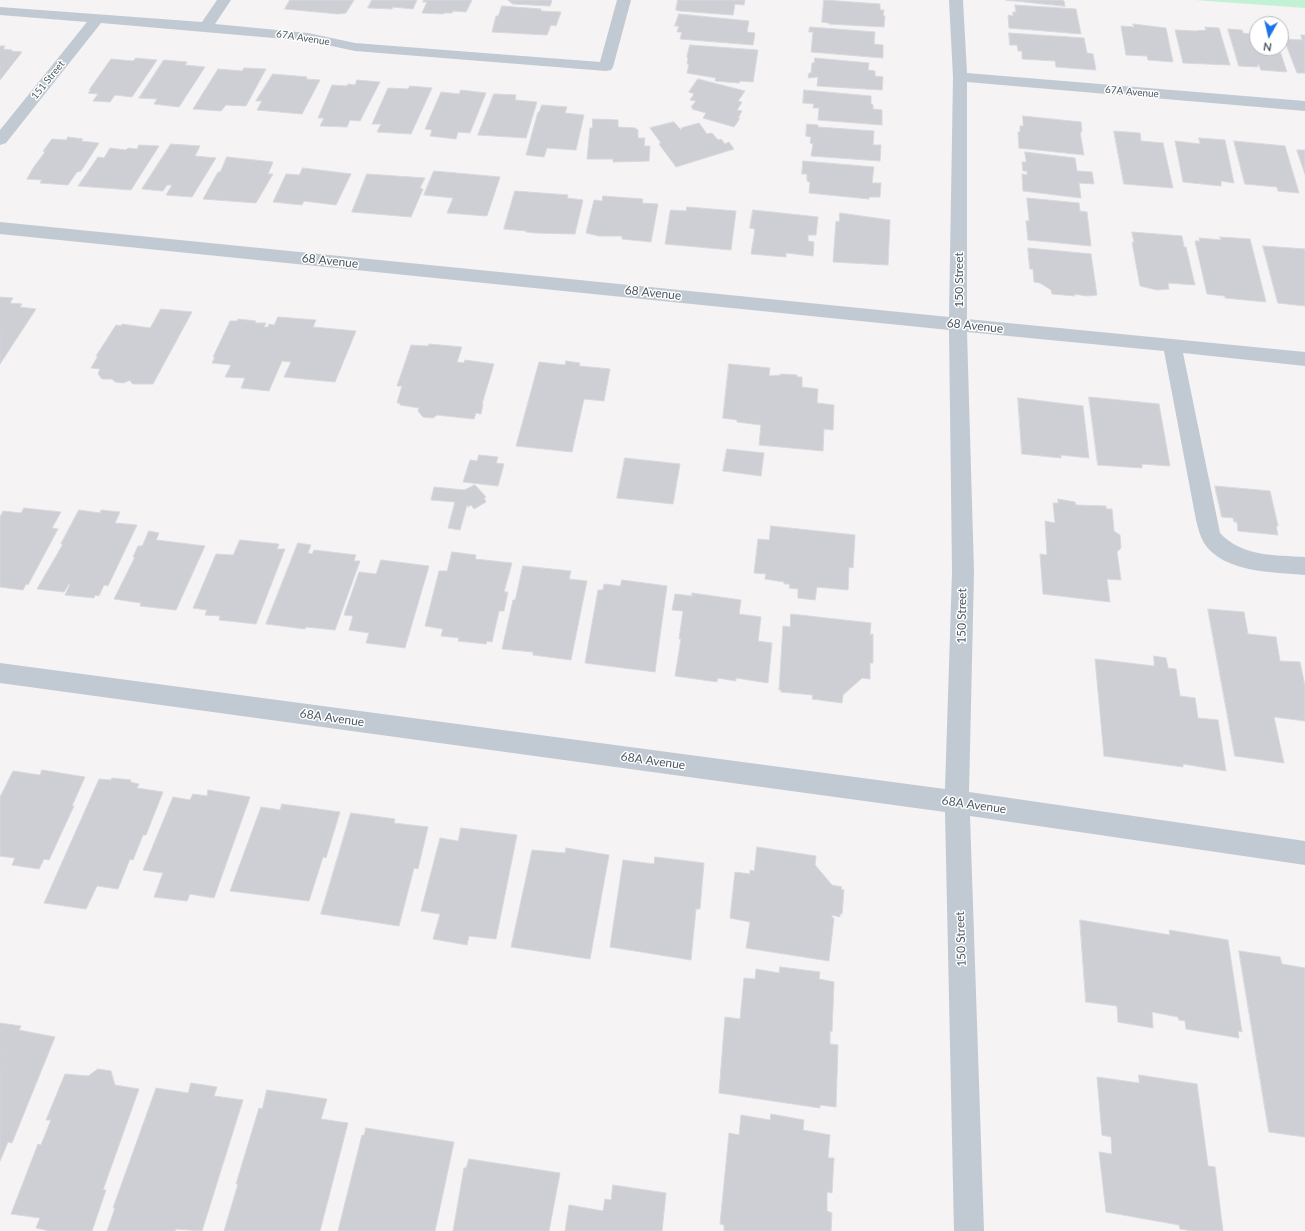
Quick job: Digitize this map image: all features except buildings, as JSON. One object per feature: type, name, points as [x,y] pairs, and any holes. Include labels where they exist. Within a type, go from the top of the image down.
[{"type":"street","points":[[206,26],[224,0]]},
{"type":"street","name":"67A Avenue","points":[[0,12],[206,26],[308,37],[355,47],[606,67],[624,0]]},
{"type":"street","name":"150 Street","points":[[956,0],[960,77],[958,324],[962,572],[957,802],[969,1231]]},
{"type":"street","name":"151 Street","points":[[0,140],[97,19]]},
{"type":"street","name":"67A Avenue","points":[[960,77],[1305,106]]},
{"type":"street","name":"68 Avenue","points":[[0,228],[1305,359]]},
{"type":"street","points":[[1172,346],[1206,520],[1212,537],[1224,551],[1241,558],[1305,566]]},
{"type":"street","name":"68A Avenue","points":[[0,673],[957,802],[1305,853]]},
{"type":"green space","points":[[1195,0],[1305,0],[1305,8]]}]
